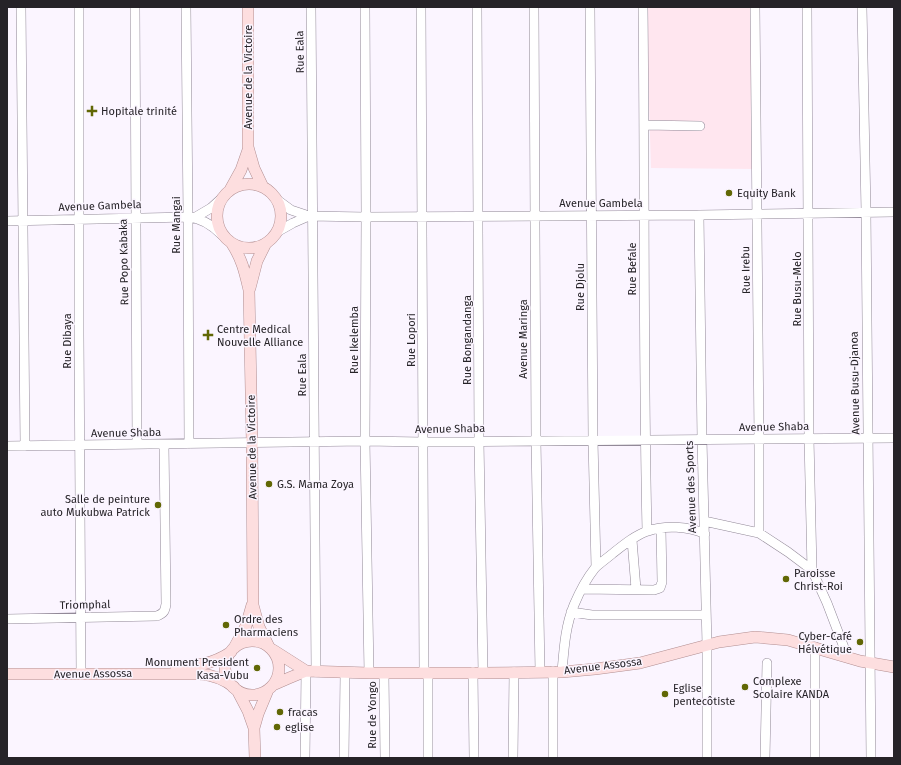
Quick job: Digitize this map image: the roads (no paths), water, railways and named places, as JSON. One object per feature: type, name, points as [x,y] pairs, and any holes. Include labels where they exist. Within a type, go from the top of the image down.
[{"type":"main road","name":"Avenue de la Victoire","points":[[248,7],[248,147]]},
{"type":"main road","points":[[248,147],[254,168],[263,187]]},
{"type":"main road","points":[[248,147],[241,170],[218,207],[216,216],[222,235],[232,244],[244,266],[249,290]]},
{"type":"main road","points":[[226,194],[238,186],[255,184],[263,187],[272,194],[280,209],[280,221],[277,232],[266,243],[260,247],[245,248],[232,244]]},
{"type":"main road","points":[[249,290],[257,261],[266,243]]},
{"type":"main road","name":"Avenue de la Victoire","points":[[249,290],[253,605]]},
{"type":"main road","points":[[253,605],[259,627],[270,648],[276,655],[279,666],[277,678],[260,707],[254,728]]},
{"type":"main road","points":[[253,605],[246,626],[226,662],[226,673],[248,711],[254,728],[255,758]]},
{"type":"main road","name":"Avenue Assossa","points":[[311,672],[557,672],[594,669],[640,662],[740,638],[762,637],[788,640],[848,658],[894,667]]},
{"type":"main road","points":[[178,670],[214,662],[239,645],[254,641],[262,643],[311,672]]},
{"type":"main road","name":"Avenue Assossa","points":[[7,669],[82,672]]},
{"type":"main road","points":[[178,670],[209,675],[223,680],[250,695],[256,695],[289,678],[311,672]]},
{"type":"main road","name":"Avenue Assossa","points":[[7,674],[178,670]]},
{"type":"street","points":[[21,7],[25,446]]},
{"type":"street","name":"Rue Dibaya","points":[[79,7],[78,219],[82,672]]},
{"type":"street","name":"Rue Popo Kabaka","points":[[135,7],[135,217],[138,444]]},
{"type":"street","name":"Rue Mangai","points":[[186,7],[191,217],[189,444]]},
{"type":"street","name":"Rue Eala","points":[[305,758],[311,672],[314,441],[311,216],[311,7]]},
{"type":"street","name":"Rue Ikelemba","points":[[365,7],[365,441],[369,673]]},
{"type":"street","name":"Rue Lopori","points":[[421,7],[423,442],[428,758]]},
{"type":"street","name":"Rue Bongandanga","points":[[474,758],[478,672],[479,441],[477,7]]},
{"type":"street","name":"Avenue Maringa","points":[[534,7],[536,440],[540,672]]},
{"type":"street","name":"Rue Djolu","points":[[590,7],[593,440],[596,567]]},
{"type":"street","name":"Rue Befale","points":[[643,7],[645,125],[645,440],[647,531]]},
{"type":"street","name":"Rue Irebu","points":[[755,7],[759,533]]},
{"type":"street","name":"Rue Busu-Melo","points":[[807,7],[809,438],[812,570]]},
{"type":"street","name":"Avenue Busu-Djanoa","points":[[862,7],[866,212],[871,758]]},
{"type":"street","points":[[645,125],[700,126]]},
{"type":"street","points":[[191,217],[211,208],[226,194]]},
{"type":"street","points":[[276,199],[291,210],[311,216]]},
{"type":"street","name":"Avenue Gambela","points":[[311,216],[757,215],[894,212]]},
{"type":"street","name":"Avenue des Sports","points":[[699,215],[707,645],[707,758]]},
{"type":"street","points":[[277,232],[292,223],[311,216]]},
{"type":"street","name":"Avenue Gambela","points":[[7,221],[135,217],[191,217]]},
{"type":"street","points":[[191,217],[210,226],[222,235]]},
{"type":"street","name":"Avenue Shaba","points":[[7,446],[314,441],[423,442],[894,438]]},
{"type":"street","name":"Triomphal","points":[[7,619],[157,616],[162,614],[166,604],[164,444]]},
{"type":"street","points":[[704,521],[759,533],[812,570],[827,603],[848,658]]},
{"type":"street","points":[[553,758],[557,672],[565,636],[571,612],[582,589],[596,567],[632,540],[647,531],[673,527],[688,528],[704,534]]},
{"type":"street","points":[[582,589],[654,590],[660,588],[662,582],[661,528]]},
{"type":"street","points":[[632,540],[636,589]]},
{"type":"street","points":[[571,612],[592,615],[706,615]]},
{"type":"street","points":[[815,647],[815,758]]},
{"type":"street","points":[[765,758],[767,663]]},
{"type":"street","points":[[344,758],[345,672]]},
{"type":"street","name":"Rue de Yongo","points":[[384,672],[385,758]]},
{"type":"street","points":[[514,672],[514,758]]},
{"type":"place","name":"Hopitale trinité","points":[[92,111]]},
{"type":"place","name":"Equity Bank","points":[[729,193]]},
{"type":"place","name":"Centre Medical Nouvelle Alliance","points":[[208,335]]},
{"type":"place","name":"G.S. Mama Zoya","points":[[269,484]]},
{"type":"place","name":"Salle de peinture auto Mukubwa Patrick","points":[[158,505]]},
{"type":"place","name":"Paroisse Christ-Roi","points":[[786,579]]},
{"type":"place","name":"Ordre des Pharmaciens","points":[[226,625]]},
{"type":"place","name":"Cyber-Café Hélvétique","points":[[860,642]]},
{"type":"place","name":"Monument President Kasa-Vubu","points":[[257,668]]},
{"type":"place","name":"Complexe Scolaire KANDA","points":[[745,687]]},
{"type":"place","name":"Eglise pentecôtiste","points":[[665,694]]},
{"type":"place","name":"fracas","points":[[280,712]]},
{"type":"place","name":"eglise","points":[[277,727]]}]
